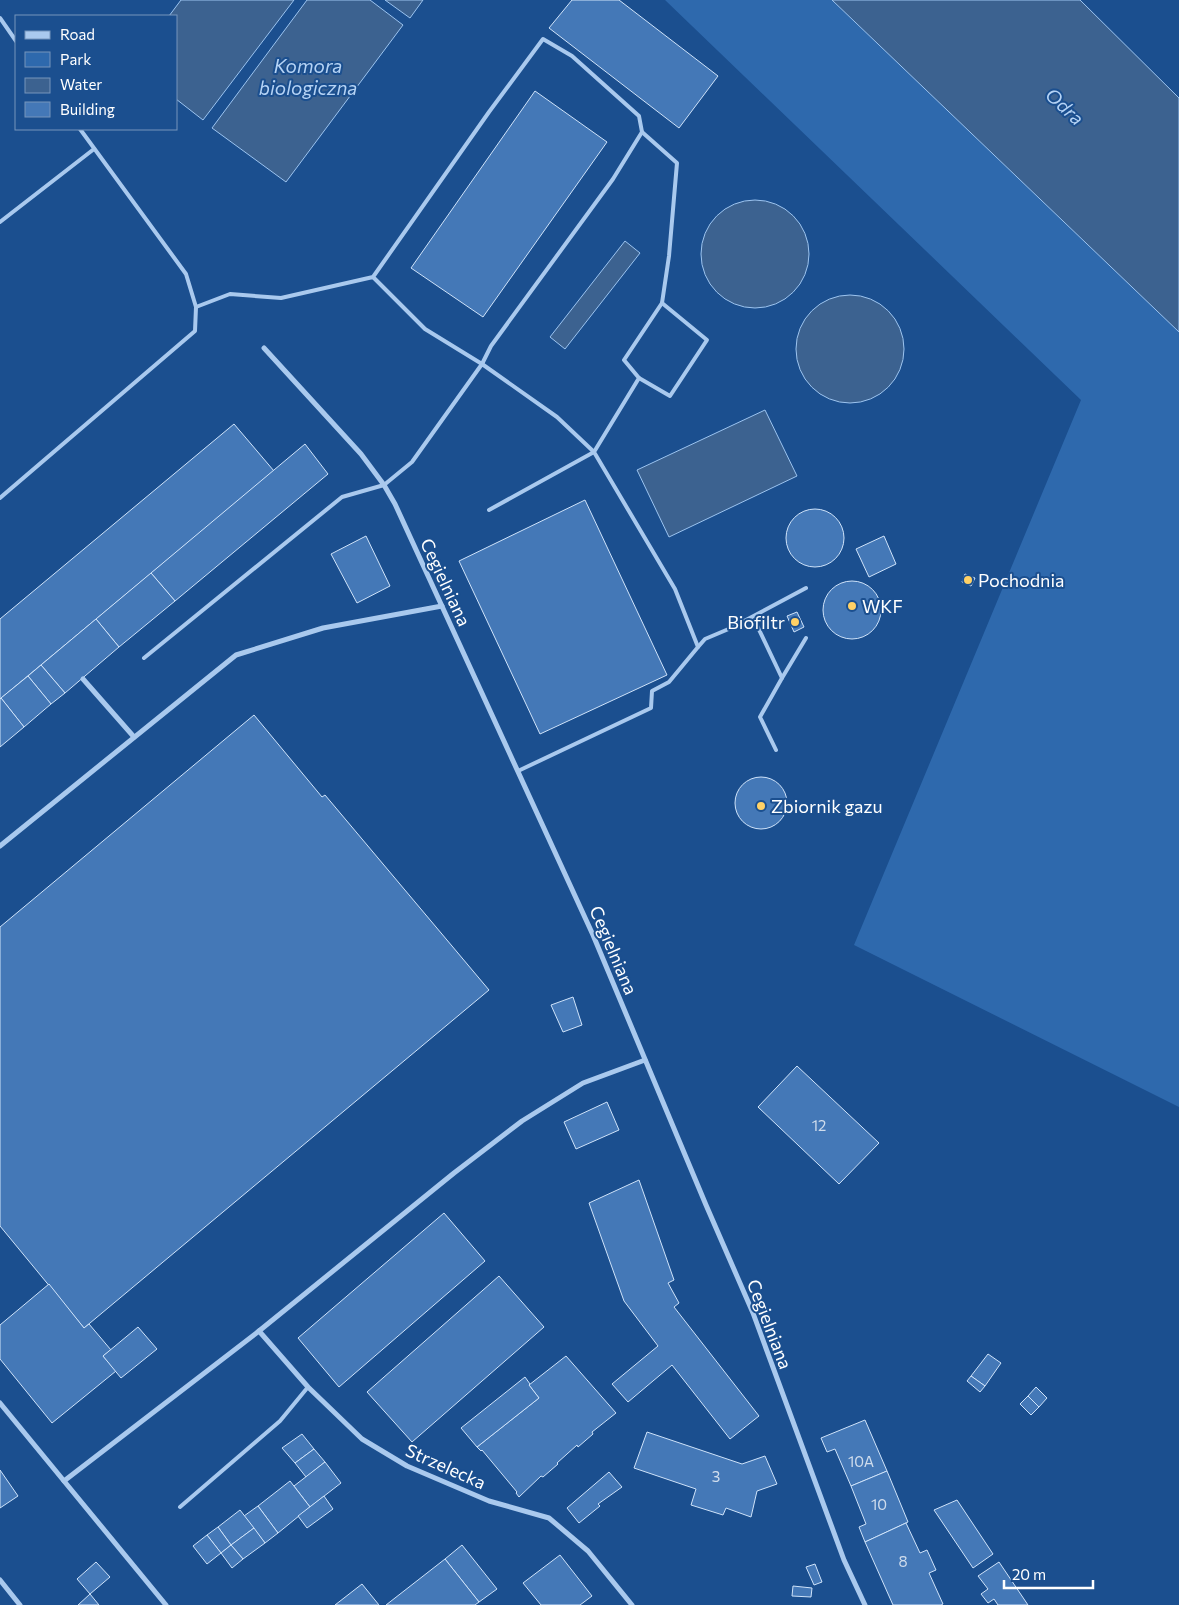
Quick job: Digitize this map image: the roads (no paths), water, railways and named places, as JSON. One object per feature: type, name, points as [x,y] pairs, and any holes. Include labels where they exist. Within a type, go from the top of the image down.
[{"type":"street","name":"Cegielniana","points":[[264,348],[361,454],[384,484],[395,504],[594,935],[753,1313],[844,1560],[865,1605]]},
{"type":"street","points":[[0,846],[236,655],[323,628],[442,606]]},
{"type":"street","points":[[84,679],[134,736]]},
{"type":"street","points":[[64,1481],[259,1331],[454,1173],[522,1122],[583,1083],[645,1060]]},
{"type":"street","name":"Strzelecka","points":[[259,1331],[308,1387],[362,1439],[406,1466],[489,1501],[549,1518],[588,1551],[632,1605]]},
{"type":"street","points":[[0,1403],[166,1605]]},
{"type":"street","points":[[0,1580],[20,1605]]},
{"type":"lane","points":[[0,18],[15,40]]},
{"type":"lane","points":[[196,307],[230,294],[281,298],[373,277],[489,112],[543,39],[572,56],[628,105],[639,116],[642,132],[677,163],[669,256],[662,303],[624,360],[639,378],[670,396],[707,340],[662,303]]},
{"type":"lane","points":[[0,498],[195,331],[196,307],[186,274],[81,130]]},
{"type":"lane","points":[[144,658],[342,497],[384,484],[412,462],[482,364],[491,346],[613,179],[642,132]]},
{"type":"lane","points":[[0,222],[94,149]]},
{"type":"lane","points":[[373,277],[425,329],[482,364],[557,417],[594,452],[675,589],[698,648]]},
{"type":"lane","points":[[489,510],[594,452],[639,378]]},
{"type":"lane","points":[[518,771],[650,708],[652,690],[669,682],[705,640],[806,588]]},
{"type":"lane","points":[[752,616],[782,678]]},
{"type":"lane","points":[[776,750],[760,717],[806,638]]},
{"type":"lane","points":[[180,1507],[280,1421],[308,1387]]},
{"type":"water","name":"Komora biologiczna","points":[[181,0],[294,0],[203,120],[178,101],[178,15],[170,15]]},
{"type":"water","name":"Komora biologiczna","points":[[307,0],[370,0],[403,25],[286,182],[212,128]]},
{"type":"water","points":[[385,0],[423,0],[410,18]]},
{"type":"water","name":"Odra","points":[[832,0],[1080,0],[1179,98],[1179,332]]},
{"type":"water","points":[[755,200],[765,201],[785,209],[793,216],[800,224],[808,244],[808,264],[800,284],[793,292],[785,299],[765,307],[755,308],[745,307],[725,299],[717,292],[710,284],[702,264],[701,254],[702,244],[710,224],[717,216],[725,209],[745,201]]},
{"type":"water","points":[[625,241],[640,253],[565,349],[550,337]]},
{"type":"water","points":[[850,295],[871,299],[888,311],[900,328],[904,349],[900,370],[888,387],[871,399],[850,403],[829,399],[812,387],[800,370],[796,349],[800,328],[812,311],[829,299]]},
{"type":"water","points":[[765,410],[797,476],[669,537],[637,470]]},
{"type":"place","name":"Pochodnia","points":[[968,580]]},
{"type":"place","name":"WKF","points":[[852,606]]},
{"type":"place","name":"Biofiltr","points":[[795,622]]},
{"type":"place","name":"Zbiornik gazu","points":[[761,806]]}]
